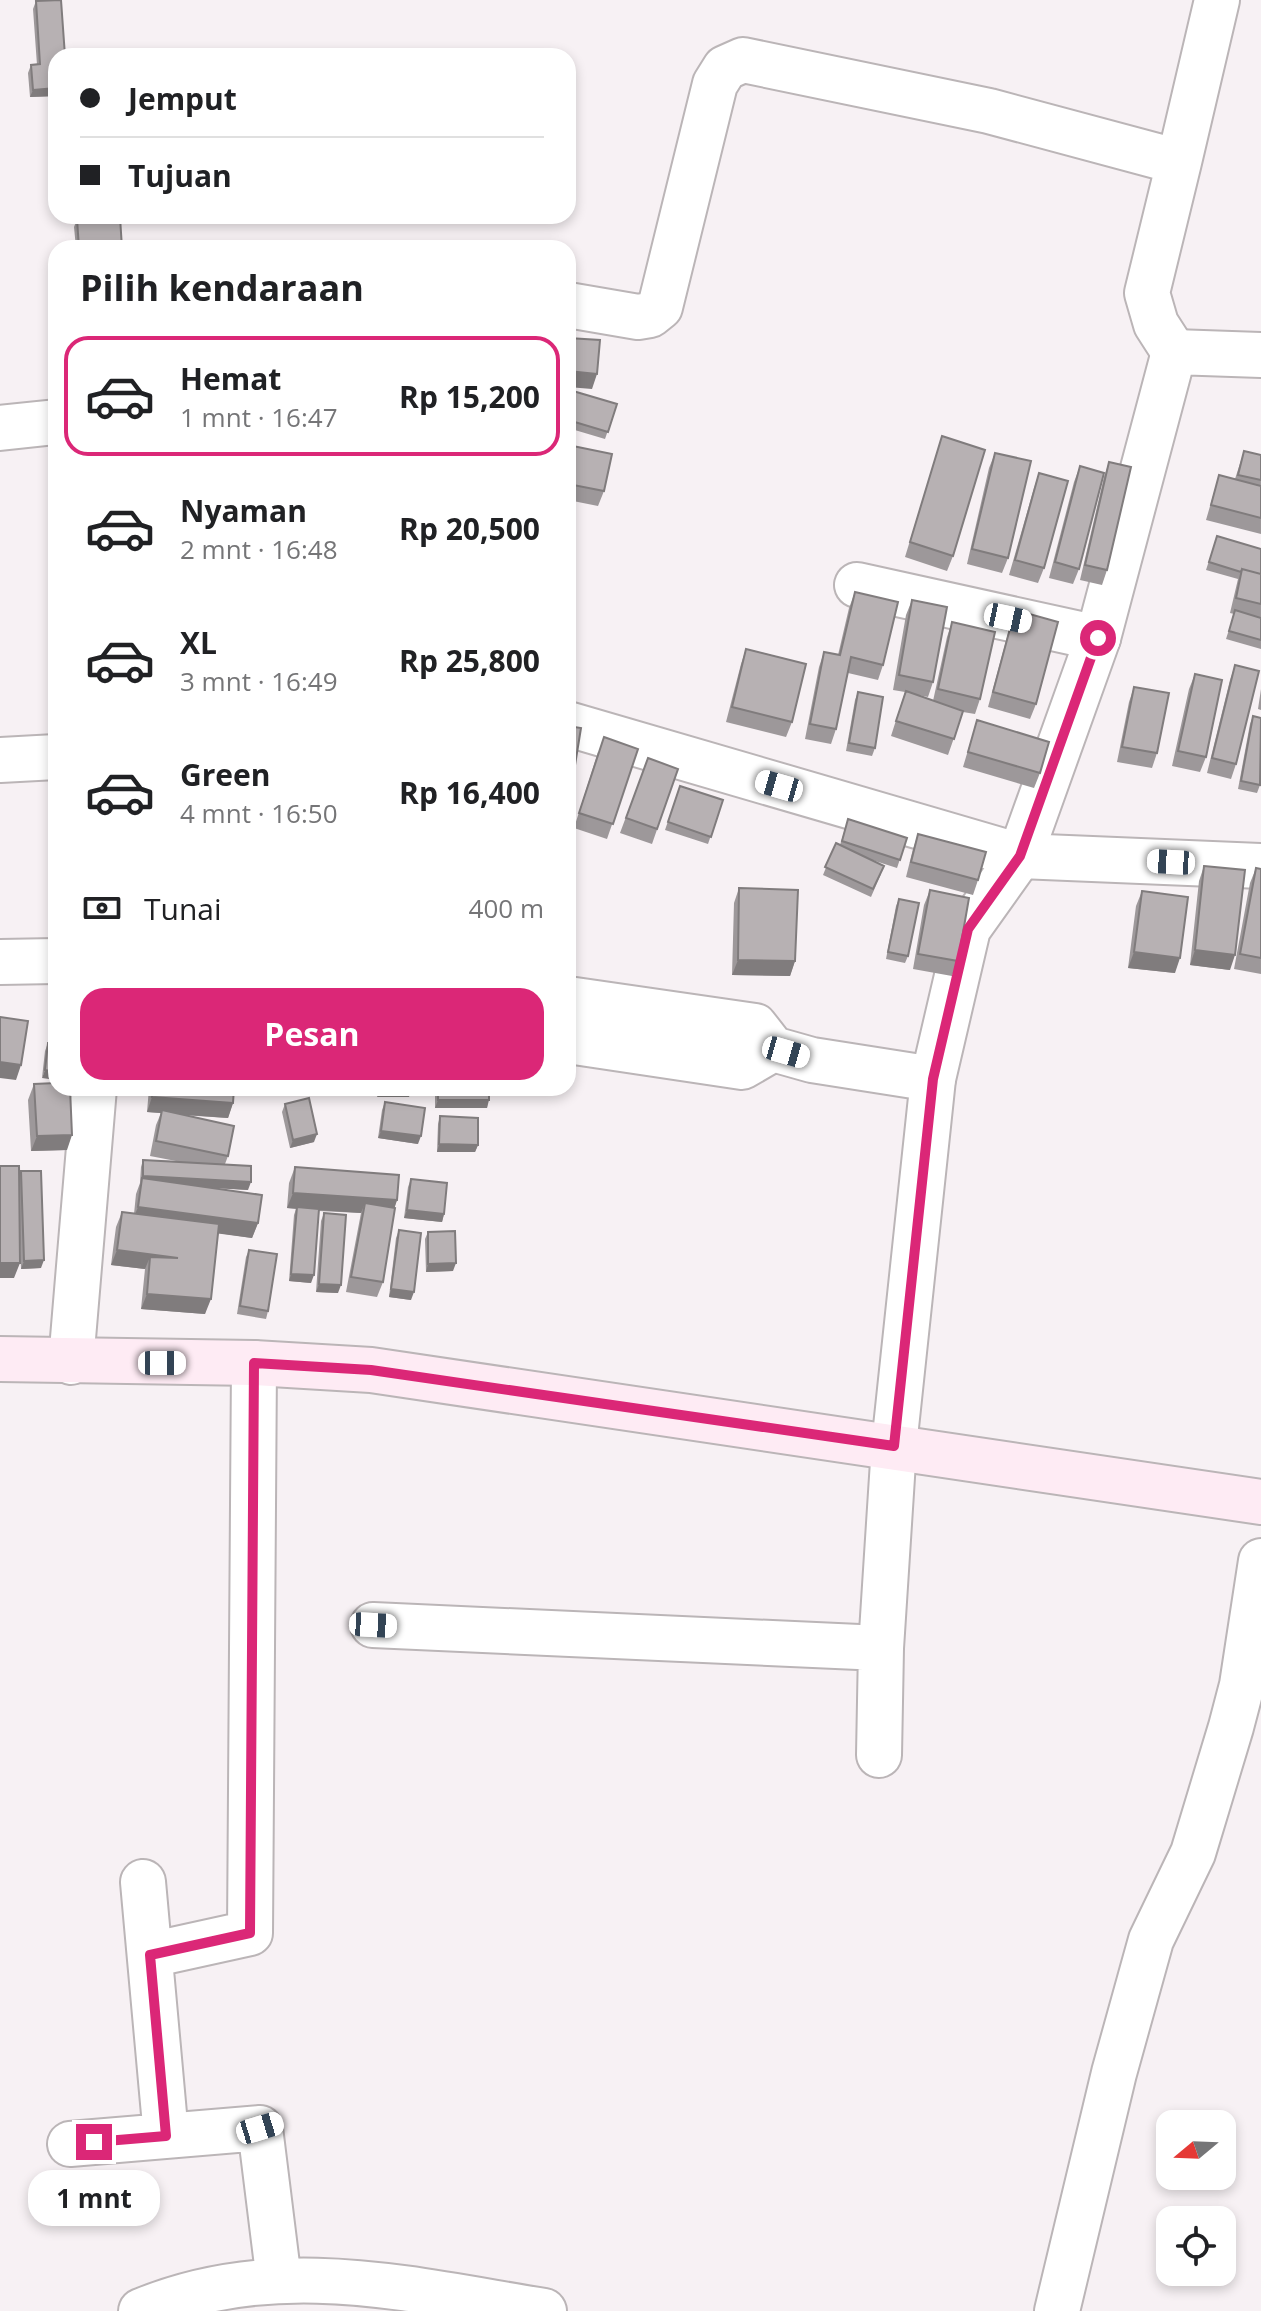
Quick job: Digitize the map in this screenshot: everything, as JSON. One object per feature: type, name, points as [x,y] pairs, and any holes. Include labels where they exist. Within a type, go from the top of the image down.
[{"type":"main road","points":[[0,1359],[254,1363],[371,1370],[891,1481],[1261,1502]]},
{"type":"street","points":[[879,1755],[881,1648],[891,1481],[933,1079],[968,929],[1020,856],[1098,638],[1174,352],[1156,324],[1147,293],[1217,0]]},
{"type":"street","points":[[576,306],[638,317],[650,315],[660,307],[715,84],[725,68],[743,60],[989,111],[1179,162]]},
{"type":"street","points":[[1174,352],[1261,355]]},
{"type":"street","points":[[0,428],[48,423]]},
{"type":"street","points":[[857,585],[1098,638]]},
{"type":"street","points":[[576,726],[1020,856],[1261,866]]},
{"type":"street","points":[[0,760],[48,757]]},
{"type":"street","points":[[0,962],[48,961]]},
{"type":"street","points":[[576,1000],[755,1026],[790,1054]]},
{"type":"street","points":[[576,1042],[742,1067],[790,1054],[933,1079]]},
{"type":"street","points":[[71,1362],[93,1096]]},
{"type":"street","points":[[150,1955],[250,1933],[254,1363]]},
{"type":"street","points":[[1057,2311],[1114,2073],[1151,1940],[1193,1853],[1231,1727],[1242,1685],[1261,1561]]},
{"type":"street","points":[[373,1625],[881,1648]]},
{"type":"street","points":[[143,1882],[166,2136]]},
{"type":"street","points":[[70,2144],[271,2124],[279,2281]]},
{"type":"street","points":[[141,2311],[187,2293],[279,2281],[365,2282],[544,2311]]},
{"type":"building","points":[[61,0],[64,48],[48,48],[48,89],[33,90],[31,65],[40,64],[36,1]]},
{"type":"building","points":[[77,224],[120,224],[121,240],[78,240]]},
{"type":"building","points":[[576,338],[600,340],[597,374],[576,372]]},
{"type":"building","points":[[576,392],[617,404],[608,432],[576,422]]},
{"type":"building","points":[[942,436],[985,450],[953,556],[910,542]]},
{"type":"building","points":[[576,447],[612,454],[604,491],[576,486]]},
{"type":"building","points":[[1244,451],[1261,455],[1261,480],[1238,475]]},
{"type":"building","points":[[995,453],[1031,461],[1008,558],[972,549]]},
{"type":"building","points":[[1109,462],[1131,467],[1107,570],[1085,565]]},
{"type":"building","points":[[1080,466],[1104,473],[1079,569],[1055,562]]},
{"type":"building","points":[[1039,473],[1068,481],[1044,568],[1015,560]]},
{"type":"building","points":[[1219,475],[1261,486],[1261,518],[1211,505]]},
{"type":"building","points":[[1217,536],[1261,549],[1261,574],[1242,569],[1241,572],[1209,562]]},
{"type":"building","points":[[1242,569],[1261,574],[1261,604],[1236,598]]},
{"type":"building","points":[[855,592],[898,602],[883,665],[851,657],[836,729],[810,724],[824,652],[840,655]]},
{"type":"building","points":[[912,600],[947,607],[933,682],[899,675]]},
{"type":"building","points":[[1015,610],[1058,622],[1036,704],[993,692]]},
{"type":"building","points":[[1235,610],[1261,618],[1261,640],[1229,631]]},
{"type":"building","points":[[952,622],[995,632],[980,699],[938,689]]},
{"type":"building","points":[[746,649],[806,664],[792,722],[732,707]]},
{"type":"building","points":[[1235,665],[1259,671],[1236,764],[1212,758]]},
{"type":"building","points":[[1195,674],[1222,680],[1206,757],[1178,751]]},
{"type":"building","points":[[1134,687],[1169,693],[1157,753],[1122,747]]},
{"type":"building","points":[[906,691],[963,711],[954,739],[896,721]]},
{"type":"building","points":[[858,692],[883,697],[875,748],[849,743]]},
{"type":"building","points":[[1253,716],[1261,718],[1260,785],[1241,781]]},
{"type":"building","points":[[977,720],[1049,742],[1040,773],[968,752]]},
{"type":"building","points":[[576,727],[581,728],[576,759]]},
{"type":"building","points":[[604,737],[638,749],[613,824],[579,813]]},
{"type":"building","points":[[648,758],[678,769],[657,829],[626,818]]},
{"type":"building","points":[[680,786],[723,800],[711,837],[668,822]]},
{"type":"building","points":[[848,819],[907,838],[900,860],[842,841]]},
{"type":"building","points":[[918,834],[986,852],[978,880],[911,862]]},
{"type":"building","points":[[836,843],[884,866],[873,889],[825,867]]},
{"type":"building","points":[[1204,866],[1245,870],[1235,955],[1195,950]]},
{"type":"building","points":[[1256,868],[1261,869],[1261,958],[1240,954]]},
{"type":"building","points":[[739,888],[798,890],[795,961],[738,960]]},
{"type":"building","points":[[930,890],[969,898],[958,961],[918,954]]},
{"type":"building","points":[[1142,891],[1188,897],[1180,958],[1134,952]]},
{"type":"building","points":[[899,899],[919,903],[908,956],[888,952]]},
{"type":"building","points":[[0,1017],[28,1021],[21,1065],[0,1062]]},
{"type":"building","points":[[48,1043],[48,1071],[45,1070]]},
{"type":"building","points":[[48,1083],[48,1096],[70,1096],[72,1135],[37,1136],[34,1084]]},
{"type":"building","points":[[152,1096],[233,1096],[233,1103]]},
{"type":"building","points":[[438,1096],[489,1096],[489,1100],[438,1100]]},
{"type":"building","points":[[309,1098],[317,1134],[293,1140],[285,1104]]},
{"type":"building","points":[[385,1102],[425,1108],[421,1136],[381,1131]]},
{"type":"building","points":[[162,1110],[234,1126],[228,1156],[156,1141]]},
{"type":"building","points":[[440,1116],[478,1118],[478,1145],[439,1144]]},
{"type":"building","points":[[143,1160],[251,1166],[251,1182],[143,1176]]},
{"type":"building","points":[[0,1166],[19,1166],[20,1263],[0,1263]]},
{"type":"building","points":[[295,1167],[399,1175],[397,1200],[293,1193]]},
{"type":"building","points":[[21,1171],[41,1171],[44,1260],[24,1261]]},
{"type":"building","points":[[142,1178],[262,1195],[258,1223],[138,1207]]},
{"type":"building","points":[[411,1179],[447,1183],[444,1214],[407,1210]]},
{"type":"building","points":[[365,1203],[395,1208],[383,1282],[351,1277]]},
{"type":"building","points":[[297,1207],[319,1209],[314,1275],[291,1274]]},
{"type":"building","points":[[122,1212],[219,1224],[211,1299],[147,1294],[150,1257],[178,1258],[117,1250]]},
{"type":"building","points":[[324,1213],[346,1215],[341,1285],[319,1284]]},
{"type":"building","points":[[399,1230],[421,1233],[414,1292],[391,1289]]},
{"type":"building","points":[[455,1231],[456,1263],[428,1264],[428,1232]]},
{"type":"building","points":[[249,1250],[277,1254],[268,1311],[240,1306]]},
{"type":"route","points":[[94,2142],[166,2136],[150,1955],[250,1933],[254,1363],[371,1370],[894,1446],[933,1079],[968,929],[1020,856],[1098,638]]}]
